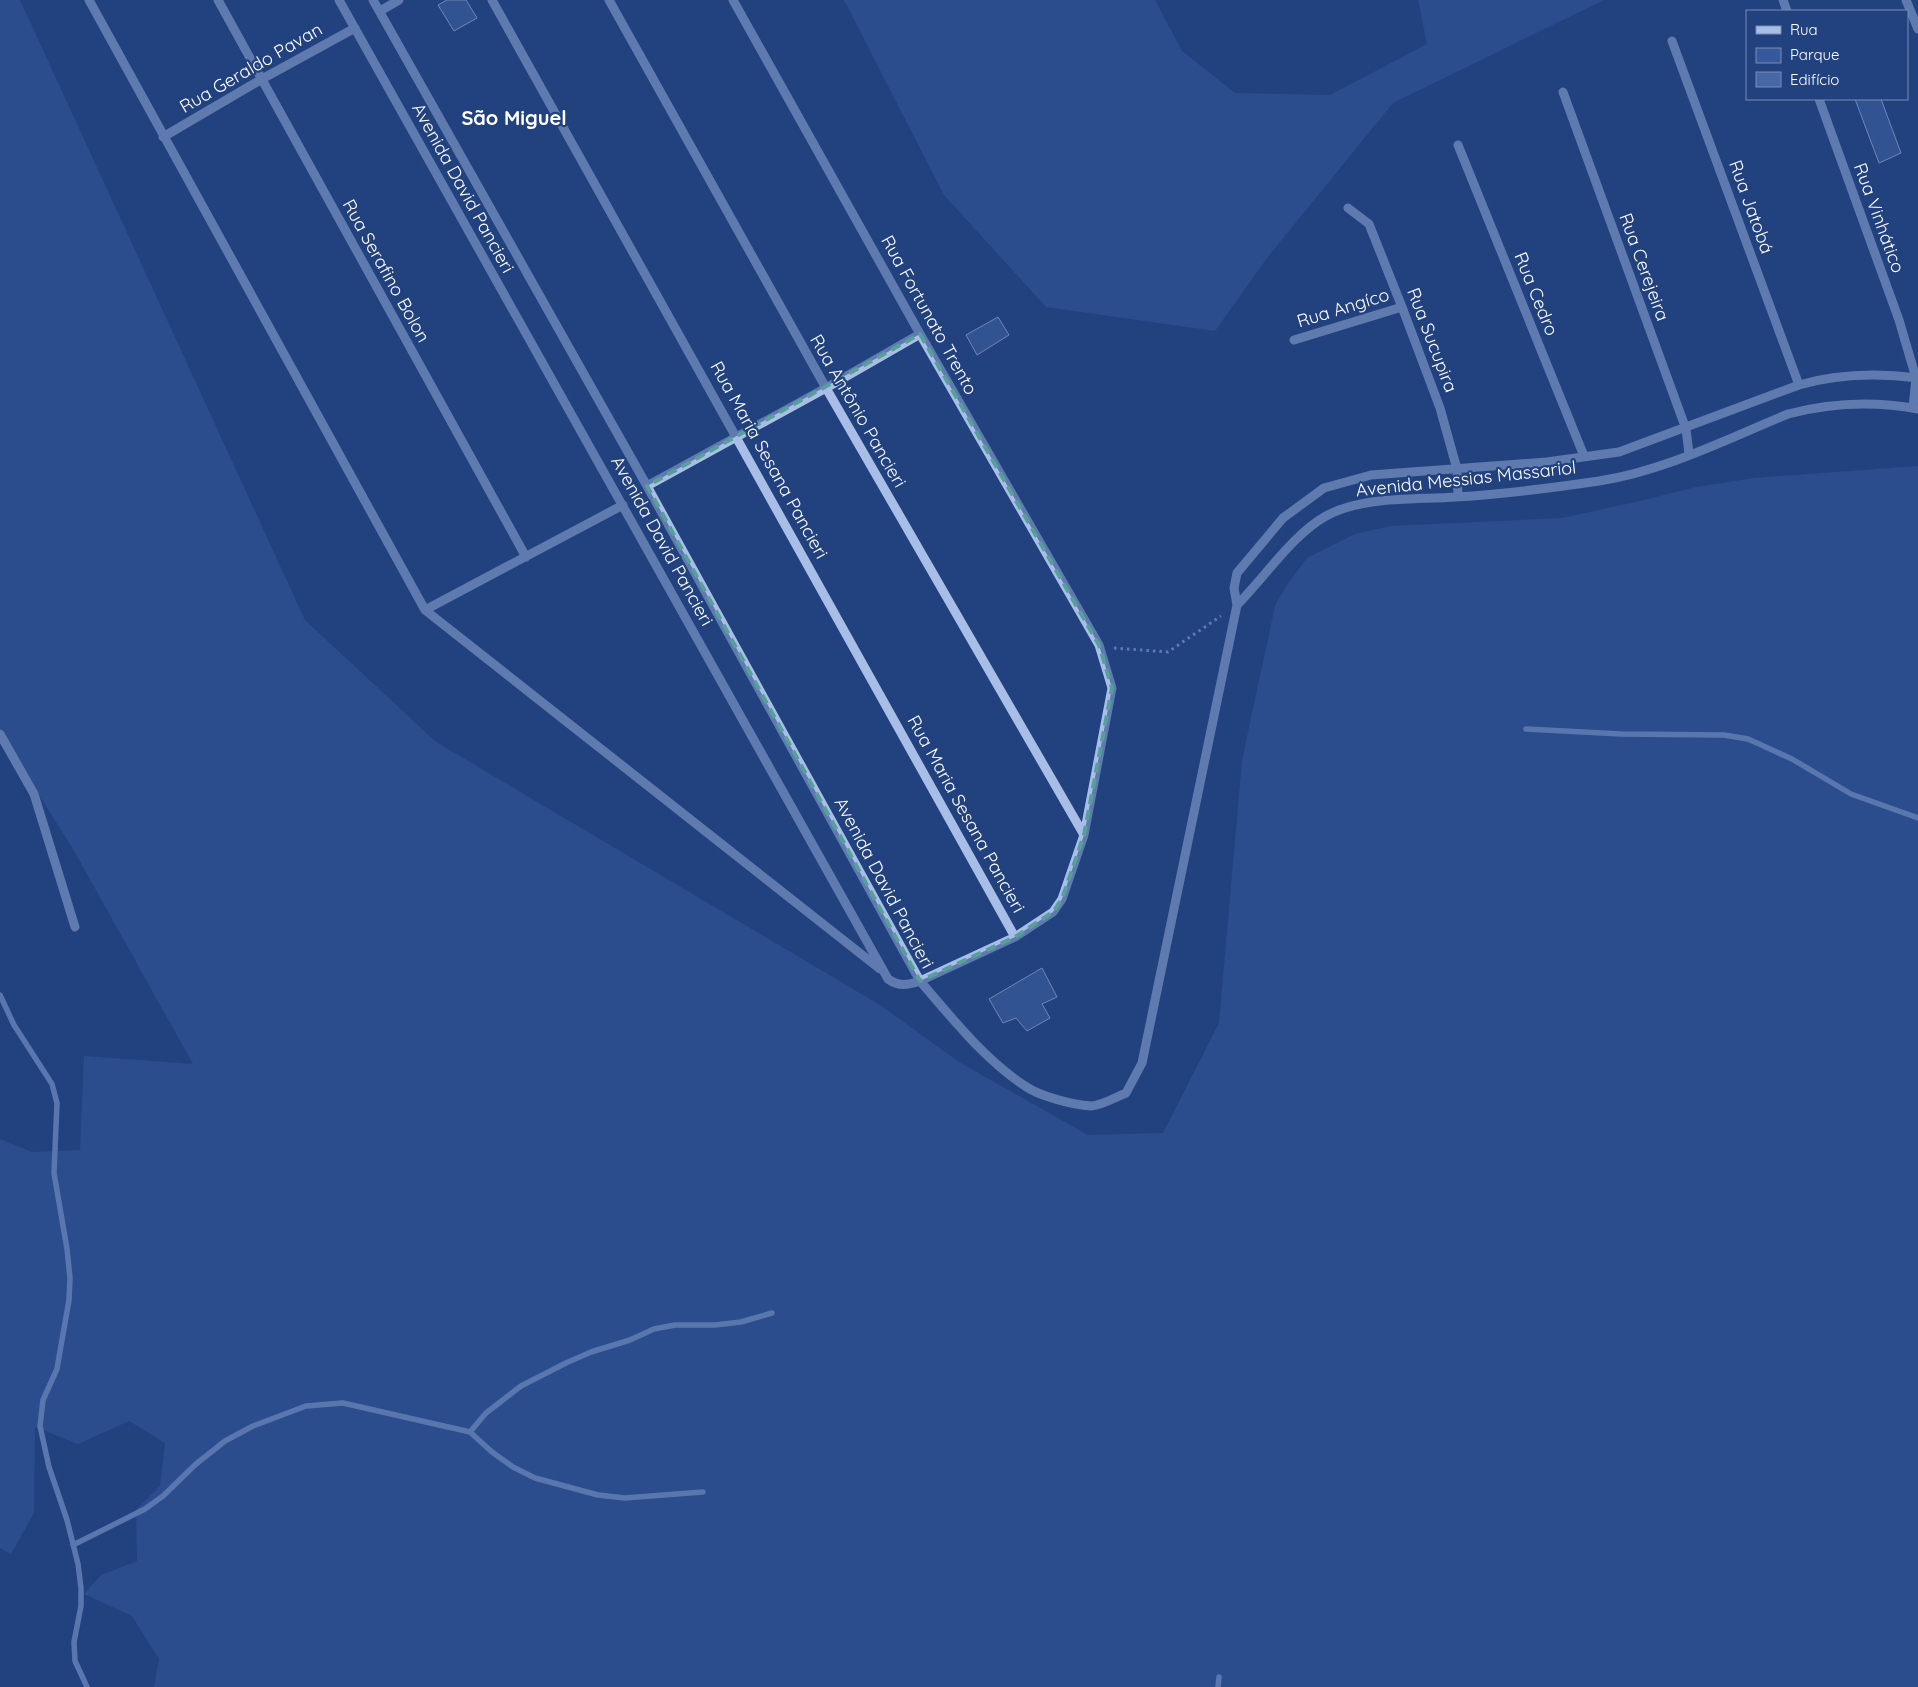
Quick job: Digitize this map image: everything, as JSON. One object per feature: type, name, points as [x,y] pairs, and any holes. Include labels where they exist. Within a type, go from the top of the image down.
[{"type":"street","points":[[89,0],[426,610],[884,972]]},
{"type":"street","name":"Rua Serafino Bolon","points":[[218,0],[526,557]]},
{"type":"street","name":"Avenida David Pancieri","points":[[339,0],[888,979],[899,985],[920,981],[647,486],[373,0]]},
{"type":"street","points":[[380,11],[399,0]]},
{"type":"street","name":"Rua Maria Sesana Pancieri","points":[[492,0],[1015,937]]},
{"type":"street","name":"Rua Antônio Pancieri","points":[[609,0],[826,388],[1084,836]]},
{"type":"street","name":"Rua Fortunato Trento","points":[[733,0],[920,334],[1098,645],[1112,688],[1084,836],[1070,879],[1058,905],[1053,912],[1015,937],[920,981]]},
{"type":"street","points":[[1906,0],[1918,29]]},
{"type":"street","name":"Rua Geraldo Pavan","points":[[163,137],[262,79],[355,28]]},
{"type":"street","name":"Rua Jatobá","points":[[1672,40],[1799,385]]},
{"type":"street","name":"Rua Cerejeira","points":[[1563,92],[1686,428],[1689,454]]},
{"type":"street","name":"Rua Vinhático","points":[[1819,100],[1899,320],[1917,378],[1916,408]]},
{"type":"street","name":"Rua Cedro","points":[[1458,145],[1584,456]]},
{"type":"street","name":"Rua Sucupira","points":[[1348,208],[1369,224],[1402,306],[1440,408],[1457,469],[1458,497]]},
{"type":"street","name":"Rua Angíco","points":[[1294,340],[1402,306]]},
{"type":"street","points":[[647,486],[920,334]]},
{"type":"street","name":"Avenida Messias Massariol","points":[[1237,604],[1234,588],[1237,572],[1283,518],[1324,488],[1371,475],[1547,462],[1619,452],[1799,385],[1818,380],[1836,377],[1869,376],[1917,378]]},
{"type":"street","name":"Avenida Messias Massariol","points":[[1237,604],[1305,532],[1326,516],[1348,508],[1378,502],[1458,497],[1600,481],[1635,474],[1788,414],[1813,407],[1837,404],[1916,408]]},
{"type":"street","points":[[426,610],[623,505]]},
{"type":"street","points":[[920,981],[956,1024],[1026,1088],[1059,1100],[1092,1106],[1126,1093],[1142,1063],[1237,604]]},
{"type":"street","points":[[0,734],[34,794],[75,927]]},
{"type":"path","points":[[1098,645],[1121,650],[1168,652],[1237,604]]},
{"type":"highlighted area","points":[[920,334],[1099,645],[1112,688],[1084,835],[1062,899],[1053,912],[1015,937],[920,981],[647,486]]},
{"type":"green space","points":[[0,0],[20,0],[305,620],[436,742],[880,1005],[959,1062],[1088,1135],[1163,1133],[1219,1023],[1242,760],[1275,606],[1286,586],[1307,558],[1355,534],[1391,526],[1562,518],[1696,487],[1754,478],[1918,466],[1918,1687],[154,1687],[159,1659],[132,1616],[84,1594],[101,1575],[137,1561],[136,1510],[160,1486],[165,1443],[129,1421],[78,1444],[35,1427],[34,1513],[11,1554],[0,1548],[0,1139],[32,1152],[80,1150],[84,1056],[193,1064],[73,849],[0,733]]},
{"type":"green space","points":[[844,0],[1155,0],[1182,51],[1235,93],[1330,95],[1427,44],[1418,0],[1604,0],[1393,103],[1267,258],[1215,331],[1046,307],[944,195]]},
{"type":"building","points":[[447,0],[466,0],[477,18],[454,31],[438,5]]},
{"type":"building","points":[[1855,100],[1881,100],[1901,153],[1879,163]]},
{"type":"building","points":[[998,317],[1009,335],[977,355],[966,335]]},
{"type":"building","points":[[1042,968],[1057,997],[1042,1004],[1050,1018],[1027,1031],[1016,1018],[1003,1023],[989,999]]},
{"type":"waterway","points":[[1526,729],[1621,734],[1724,735],[1748,739],[1792,759],[1851,794],[1918,818]]},
{"type":"waterway","points":[[0,995],[14,1025],[52,1084],[57,1103],[54,1173],[67,1249],[70,1278],[69,1300],[57,1369],[43,1400],[40,1426],[49,1467],[67,1520],[78,1564],[81,1606],[74,1642],[75,1661],[87,1687]]},
{"type":"waterway","points":[[470,1432],[486,1413],[521,1386],[591,1352],[630,1340],[654,1329],[675,1325],[715,1325],[741,1322],[772,1313]]},
{"type":"waterway","points":[[73,1545],[145,1509],[163,1496],[196,1464],[225,1441],[253,1426],[306,1406],[343,1403],[470,1432],[492,1452],[513,1467],[535,1478],[598,1495],[625,1498],[703,1492]]},
{"type":"waterway","points":[[1218,1687],[1219,1677]]},
{"type":"district","name":"São Miguel","points":[[514,118]]}]
